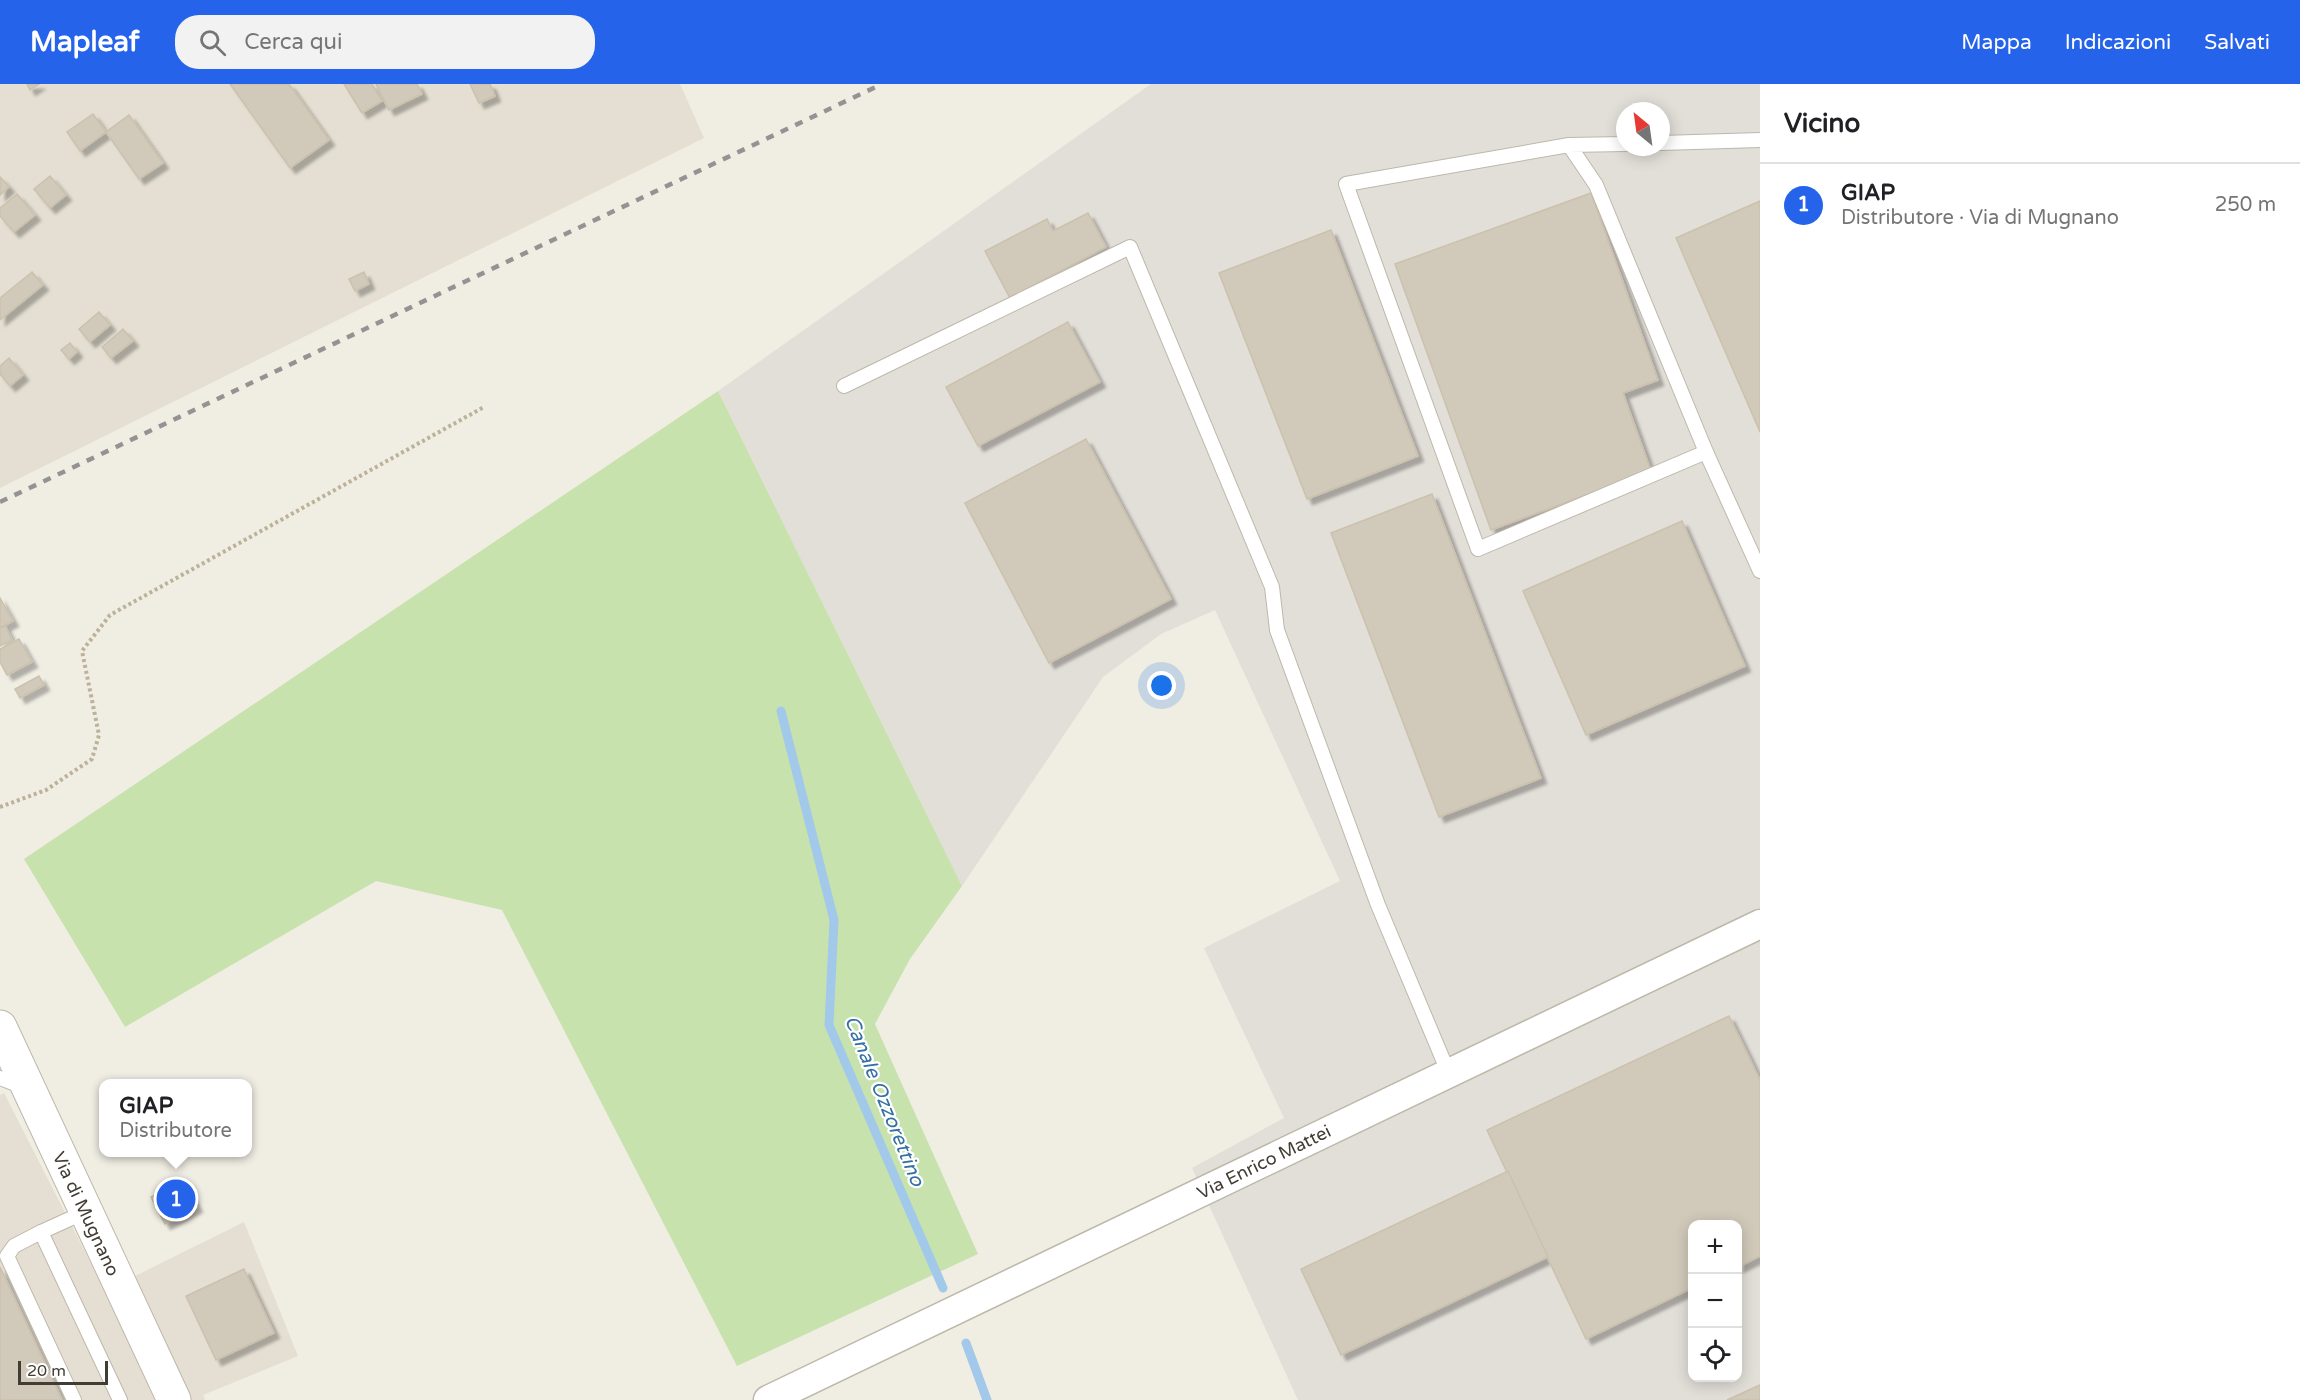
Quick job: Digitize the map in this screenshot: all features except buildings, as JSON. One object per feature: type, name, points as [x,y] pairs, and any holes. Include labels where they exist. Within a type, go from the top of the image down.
[{"type":"street","name":"Via Enrico Mattei","points":[[768,1400],[1760,924]]},
{"type":"street","name":"Via di Mugnano","points":[[0,1027],[14,1084],[85,1212],[174,1400]]},
{"type":"lane","points":[[1670,143],[1760,140]]},
{"type":"lane","points":[[1616,144],[1569,146],[1346,184],[1478,549],[1706,452]]},
{"type":"lane","points":[[1569,146],[1596,185],[1706,452],[1760,571]]},
{"type":"lane","points":[[844,386],[1130,247],[1272,587],[1277,630],[1378,905],[1449,1074]]},
{"type":"lane","points":[[74,1400],[7,1256],[14,1246],[85,1212]]},
{"type":"lane","points":[[41,1232],[120,1400]]},
{"type":"path","points":[[0,807],[46,790],[92,759],[99,735],[82,651],[110,615],[484,407]]},
{"type":"shaded area","points":[[0,84],[680,84],[704,138],[0,488]]},
{"type":"shaded area","points":[[1151,84],[1760,84],[1760,1400],[1298,1400],[1192,1168],[1284,1118],[1204,948],[1340,881],[1215,610],[1161,634],[1103,677],[962,886],[718,391]]},
{"type":"shaded area","points":[[4,1093],[105,1291],[244,1222],[298,1356],[203,1395],[205,1400],[0,1400],[0,1095]]},
{"type":"green space","points":[[718,391],[962,886],[910,959],[875,1024],[978,1254],[737,1366],[502,910],[376,881],[125,1027],[24,859]]},
{"type":"waterway","name":"Canale Ozzorettino","points":[[781,711],[834,920],[829,1025],[943,1288]]},
{"type":"waterway","name":"Canale Ozzorettino","points":[[966,1343],[987,1400]]},
{"type":"railway","points":[[0,502],[882,84]]},
{"type":"place","name":"GIAP","points":[[176,1199]]}]
